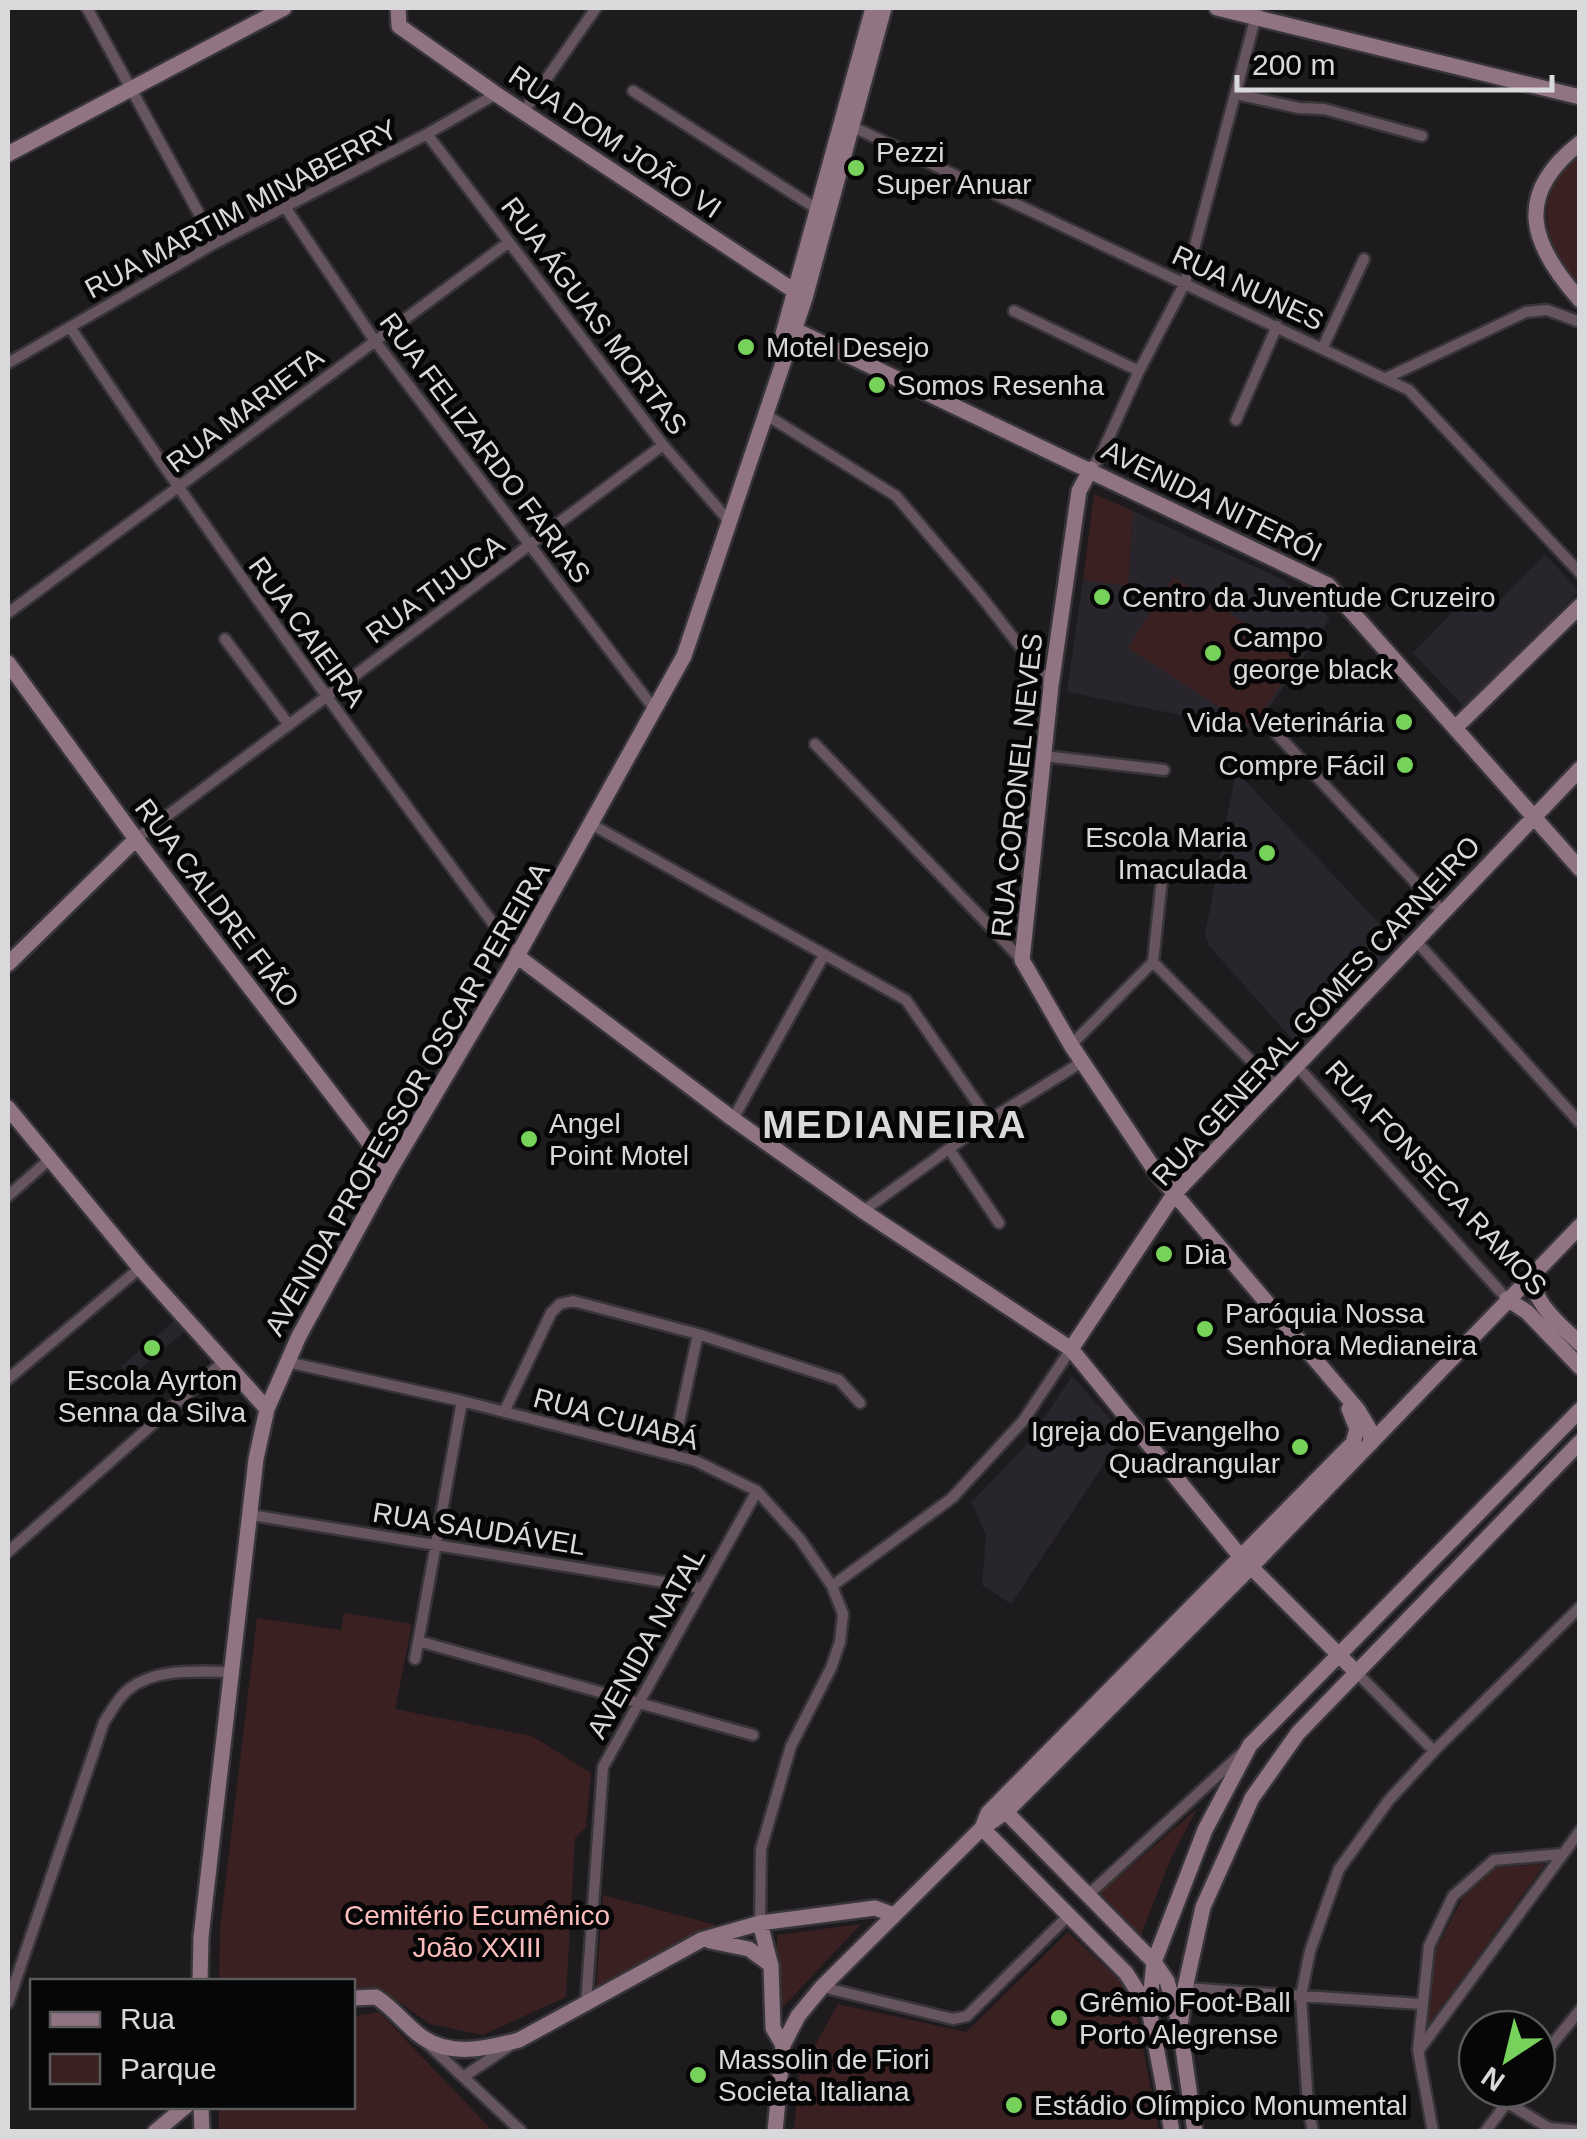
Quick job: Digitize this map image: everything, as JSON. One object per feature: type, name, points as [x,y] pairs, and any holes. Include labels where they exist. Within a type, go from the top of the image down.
[{"type":"street","points":[[87,8],[215,243]]},
{"type":"street","points":[[8,154],[284,8]]},
{"type":"street","name":"RUA DOM JOÃO VI","points":[[398,8],[399,26],[800,295]]},
{"type":"street","points":[[524,111],[596,8]]},
{"type":"street","name":"AVENIDA PROFESSOR OSCAR PEREIRA","points":[[752,454],[756,418],[800,295],[874,8]]},
{"type":"street","points":[[1217,8],[1257,13],[1580,97]]},
{"type":"street","name":"RUA CORONEL NEVES","points":[[1257,13],[1185,284],[1080,491],[1051,686],[1022,960],[1070,1045],[1156,1172],[1344,1394],[1370,1430],[1370,1443]]},
{"type":"street","points":[[633,91],[817,209]]},
{"type":"street","name":"RUA MARTIM MINABERRY","points":[[8,364],[215,243],[427,134],[496,94]]},
{"type":"street","points":[[1236,94],[1300,108],[1324,109],[1422,136]]},
{"type":"street","name":"AVENIDA PROFESSOR OSCAR PEREIRA","points":[[800,295],[817,209],[847,124]]},
{"type":"street","name":"RUA NUNES","points":[[847,124],[1408,390],[1580,573]]},
{"type":"street","name":"RUA ÁGUAS MORTAS","points":[[427,134],[663,445],[729,521]]},
{"type":"street","points":[[1580,143],[1553,168],[1536,210],[1536,233],[1544,254],[1580,300]]},
{"type":"street","name":"RUA FELIZARDO FARIAS","points":[[285,207],[375,340],[656,711]]},
{"type":"street","name":"RUA MARIETA","points":[[8,613],[509,242]]},
{"type":"street","points":[[1323,347],[1364,259]]},
{"type":"street","points":[[1386,378],[1526,312],[1546,310],[1580,322]]},
{"type":"street","points":[[1014,311],[1139,371]]},
{"type":"street","points":[[1236,420],[1277,326]]},
{"type":"street","name":"RUA CAIEIRA","points":[[70,327],[177,489],[517,956]]},
{"type":"street","name":"AVENIDA PROFESSOR OSCAR PEREIRA","points":[[200,1979],[201,1936],[256,1460],[268,1409],[287,1362],[390,1170],[656,711],[700,617],[729,521],[768,416],[790,327]]},
{"type":"street","name":"AVENIDA NITERÓI","points":[[790,327],[1328,586],[1580,869]]},
{"type":"street","points":[[768,416],[896,496],[1051,686]]},
{"type":"street","name":"RUA TIJUCA","points":[[136,839],[663,445]]},
{"type":"street","points":[[1455,728],[1580,606]]},
{"type":"street","points":[[225,639],[289,725]]},
{"type":"street","name":"RUA CALDRE FIÃO","points":[[8,662],[136,839],[390,1170]]},
{"type":"street","points":[[1275,732],[1442,912]]},
{"type":"street","points":[[815,744],[1022,960]]},
{"type":"street","points":[[1044,756],[1164,770]]},
{"type":"street","name":"RUA GENERAL GOMES CARNEIRO","points":[[1071,1349],[1175,1193],[1580,769]]},
{"type":"street","points":[[592,824],[906,1000],[989,1120]]},
{"type":"street","points":[[8,964],[136,839]]},
{"type":"street","points":[[1070,1045],[1154,962],[1163,869]]},
{"type":"street","points":[[1416,941],[1580,1123]]},
{"type":"street","points":[[733,1119],[824,955]]},
{"type":"street","points":[[517,956],[733,1119],[1071,1349],[1246,1561],[1434,1751]]},
{"type":"street","points":[[1154,962],[1277,1087]]},
{"type":"street","points":[[863,1211],[989,1120],[1082,1062]]},
{"type":"street","name":"RUA FONSECA RAMOS","points":[[1298,1066],[1507,1298],[1527,1312],[1580,1367]]},
{"type":"street","points":[[8,1108],[140,1268],[268,1409]]},
{"type":"street","points":[[949,1149],[999,1223]]},
{"type":"street","points":[[8,1196],[50,1159]]},
{"type":"street","points":[[982,1828],[1001,1800],[1370,1443],[1580,1226]]},
{"type":"street","points":[[8,1379],[140,1268]]},
{"type":"street","name":"RUA FONSECA RAMOS","points":[[1532,1274],[1532,1288],[1538,1300],[1580,1344]]},
{"type":"street","points":[[504,1412],[551,1313],[560,1304],[573,1302],[698,1334],[839,1380],[860,1404]]},
{"type":"street","points":[[672,1455],[698,1334]]},
{"type":"street","points":[[832,1586],[952,1498],[1023,1422],[1071,1349]]},
{"type":"street","points":[[8,1552],[223,1362]]},
{"type":"street","name":"RUA CUIABÁ","points":[[287,1362],[462,1401],[696,1461],[757,1491],[800,1540],[832,1586],[843,1614],[840,1642],[831,1668],[792,1746],[761,1849],[760,1923]]},
{"type":"street","points":[[775,2132],[783,2046],[798,2016],[822,1987],[982,1828],[1006,1812],[1353,1443],[1357,1429],[1344,1394]]},
{"type":"street","points":[[415,1659],[462,1401]]},
{"type":"street","points":[[1088,1895],[1250,1745],[1580,1410]]},
{"type":"street","points":[[1180,2027],[1203,1907],[1252,1798],[1298,1733],[1580,1442]]},
{"type":"street","name":"AVENIDA NATAL","points":[[586,2004],[604,1767],[757,1491]]},
{"type":"street","name":"RUA SAUDÁVEL","points":[[251,1515],[700,1588]]},
{"type":"street","points":[[1313,2132],[1301,1996],[1310,1950],[1339,1870],[1389,1800],[1434,1751],[1580,1608]]},
{"type":"street","points":[[418,1641],[753,1735]]},
{"type":"street","points":[[8,2003],[104,1722],[129,1688],[148,1679],[170,1672],[233,1672]]},
{"type":"street","points":[[1172,2132],[1150,2010],[1154,1962],[1205,1830],[1250,1745]]},
{"type":"street","points":[[1006,1812],[1154,1962],[1167,1980],[1180,2027],[1195,2132]]},
{"type":"street","points":[[982,1828],[1126,1974],[1150,2010]]},
{"type":"street","points":[[1418,2050],[1580,1831]]},
{"type":"street","points":[[1433,2132],[1418,2050],[1429,1946],[1454,1896],[1494,1860],[1563,1854]]},
{"type":"street","points":[[463,2077],[518,2040],[701,1940],[760,1923],[876,1908],[894,1915]]},
{"type":"street","points":[[822,1987],[953,2018],[967,2016],[1069,1915]]},
{"type":"street","points":[[760,1923],[772,1966],[773,2028],[783,2046]]},
{"type":"street","points":[[701,1940],[749,1949],[772,1966]]},
{"type":"street","points":[[1185,1988],[1421,2004]]},
{"type":"street","points":[[355,1998],[376,1997],[520,2131]]},
{"type":"street","points":[[1557,2039],[1580,2010]]},
{"type":"street","points":[[422,2038],[457,2050],[491,2048],[518,2040]]},
{"type":"street","points":[[154,2132],[182,2109]]},
{"type":"street","points":[[1485,2132],[1501,2109]]},
{"type":"street","points":[[1518,2109],[1549,2128],[1580,2131]]},
{"type":"shaded area","points":[[1133,511],[1282,579],[1330,618],[1254,730],[1067,692],[1083,580],[1128,585]]},
{"type":"shaded area","points":[[1545,554],[1579,591],[1465,708],[1413,653],[1479,585],[1498,602]]},
{"type":"shaded area","name":"Escola Maria Imaculada","points":[[1236,771],[1400,946],[1302,1050],[1209,946],[1205,935]]},
{"type":"shaded area","name":"Escola Ayrton Senna da Silva","points":[[174,1321],[184,1332],[130,1377],[121,1366]]},
{"type":"shaded area","points":[[1072,1376],[1124,1434],[1011,1604],[982,1585],[986,1535],[971,1502],[1024,1448]]},
{"type":"green space","points":[[1579,153],[1579,283],[1556,251],[1547,218],[1554,184]]},
{"type":"green space","points":[[1094,494],[1133,511],[1128,586],[1083,580]]},
{"type":"green space","name":"Campo george black","points":[[1173,577],[1298,657],[1252,728],[1128,648]]},
{"type":"green space","name":"Cemitério Ecumênico João XXIII","points":[[344,1613],[412,1624],[395,1709],[532,1736],[591,1773],[586,1827],[575,1838],[566,1997],[483,2035],[430,2024],[379,1988],[355,1990],[355,1979],[219,1979],[220,1928],[257,1618],[341,1630]]},
{"type":"green space","points":[[1197,1809],[1171,1858],[1139,1940],[1096,1896]]},
{"type":"green space","points":[[1545,1864],[1426,2028],[1436,1949],[1462,1899],[1497,1867]]},
{"type":"green space","points":[[603,1895],[716,1925],[596,1988]]},
{"type":"green space","points":[[861,1924],[783,2007],[777,2004],[777,1935]]},
{"type":"green space","name":"Grêmio Foot-Ball Porto Alegrense","points":[[1068,1932],[1120,1981],[1134,2002],[1159,2131],[794,2131],[799,2074],[838,2004],[966,2032]]},
{"type":"green space","points":[[379,2012],[493,2131],[219,2131],[219,2109],[355,2109],[355,2016]]},
{"type":"place","name":"Pezzi Super Anuar","points":[[856,168]]},
{"type":"place","name":"Motel Desejo","points":[[746,347]]},
{"type":"place","name":"Somos Resenha","points":[[877,385]]},
{"type":"place","name":"Centro da Juventude Cruzeiro","points":[[1102,597]]},
{"type":"place","name":"Campo george black","points":[[1213,653]]},
{"type":"place","name":"Vida Veterinária","points":[[1404,722]]},
{"type":"place","name":"Compre Fácil","points":[[1405,765]]},
{"type":"place","name":"Escola Maria Imaculada","points":[[1267,853]]},
{"type":"place","name":"Angel Point Motel","points":[[529,1139]]},
{"type":"place","name":"Dia","points":[[1164,1254]]},
{"type":"place","name":"Paróquia Nossa Senhora Medianeira","points":[[1205,1329]]},
{"type":"place","name":"Escola Ayrton Senna da Silva","points":[[152,1348]]},
{"type":"place","name":"Igreja do Evangelho Quadrangular","points":[[1300,1447]]},
{"type":"place","name":"Grêmio Foot-Ball Porto Alegrense","points":[[1059,2018]]},
{"type":"place","name":"Massolin de Fiori Societa Italiana","points":[[698,2075]]},
{"type":"place","name":"Estádio Olímpico Monumental","points":[[1014,2105]]},
{"type":"district","name":"MEDIANEIRA","points":[[895,1125]]}]
